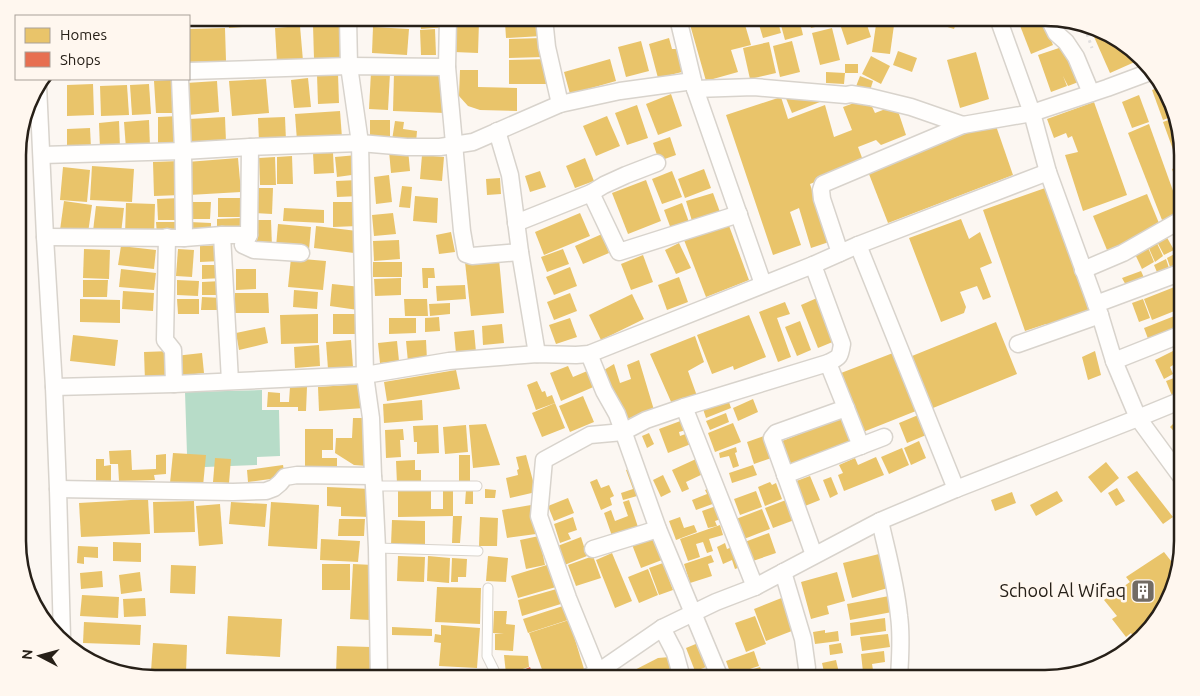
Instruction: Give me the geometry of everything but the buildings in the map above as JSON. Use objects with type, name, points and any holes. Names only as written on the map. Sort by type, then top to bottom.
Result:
[{"type":"street","points":[[680,26],[694,85],[763,284]]},
{"type":"street","points":[[1001,26],[1032,113],[1048,172],[1098,310],[1114,361],[1138,418],[1173,466]]},
{"type":"street","points":[[1053,26],[1076,56],[1091,93]]},
{"type":"street","points":[[348,27],[349,66],[360,143],[365,375],[371,418],[374,481],[379,670]]},
{"type":"street","points":[[448,27],[447,67],[464,251],[472,256],[520,252]]},
{"type":"street","points":[[545,27],[560,104]]},
{"type":"street","points":[[190,71],[349,66],[447,67]]},
{"type":"street","points":[[840,253],[822,198],[821,190],[823,184],[963,124],[1032,113],[1144,74]]},
{"type":"street","points":[[180,80],[184,151],[184,238]]},
{"type":"street","points":[[42,155],[360,143],[407,147],[454,145],[474,142],[560,104],[620,91],[694,85],[754,87],[860,96],[911,107],[963,124]]},
{"type":"street","points":[[39,100],[54,387],[62,630]]},
{"type":"street","points":[[497,131],[510,175],[520,252],[537,354]]},
{"type":"street","points":[[250,147],[249,235],[243,245],[254,250],[301,253]]},
{"type":"street","points":[[516,223],[658,163]]},
{"type":"street","points":[[54,387],[174,384],[365,375],[448,361],[537,354],[589,354],[858,245],[1048,172]]},
{"type":"street","points":[[590,193],[619,252],[739,214]]},
{"type":"street","points":[[1083,270],[1123,253],[1173,224]]},
{"type":"street","points":[[45,237],[184,238],[249,235]]},
{"type":"street","points":[[222,236],[230,381]]},
{"type":"street","points":[[167,237],[165,340],[173,350],[174,384]]},
{"type":"street","points":[[858,245],[956,489]]},
{"type":"street","points":[[599,670],[568,598],[539,516],[544,460],[590,435],[622,432],[646,420],[828,363],[838,358],[842,344],[813,264]]},
{"type":"street","points":[[1018,344],[1173,276]]},
{"type":"street","points":[[1114,361],[1173,338]]},
{"type":"street","points":[[589,354],[604,391],[616,414],[658,529],[716,669]]},
{"type":"street","points":[[828,363],[861,446]]},
{"type":"street","points":[[605,669],[662,628],[692,613],[755,587],[880,521],[1173,404]]},
{"type":"street","points":[[684,407],[755,587]]},
{"type":"street","points":[[814,556],[772,438],[776,433],[846,408]]},
{"type":"street","points":[[785,475],[884,436]]},
{"type":"street","points":[[58,489],[266,491],[280,484],[285,477],[297,475],[374,481]]},
{"type":"street","points":[[880,521],[900,618],[900,669]]},
{"type":"street","points":[[593,549],[658,529]]},
{"type":"street","points":[[783,572],[803,639],[807,668]]},
{"type":"street","points":[[662,628],[675,653],[680,669]]},
{"type":"lane","points":[[374,481],[477,486]]},
{"type":"lane","points":[[377,548],[478,551]]},
{"type":"lane","points":[[488,588],[487,656],[494,670]]},
{"type":"green space","points":[[262,390],[262,410],[279,410],[280,456],[257,457],[257,465],[205,467],[187,454],[185,392]]},
{"type":"place","name":"School Al Wifaq","points":[[1143,591]]}]
